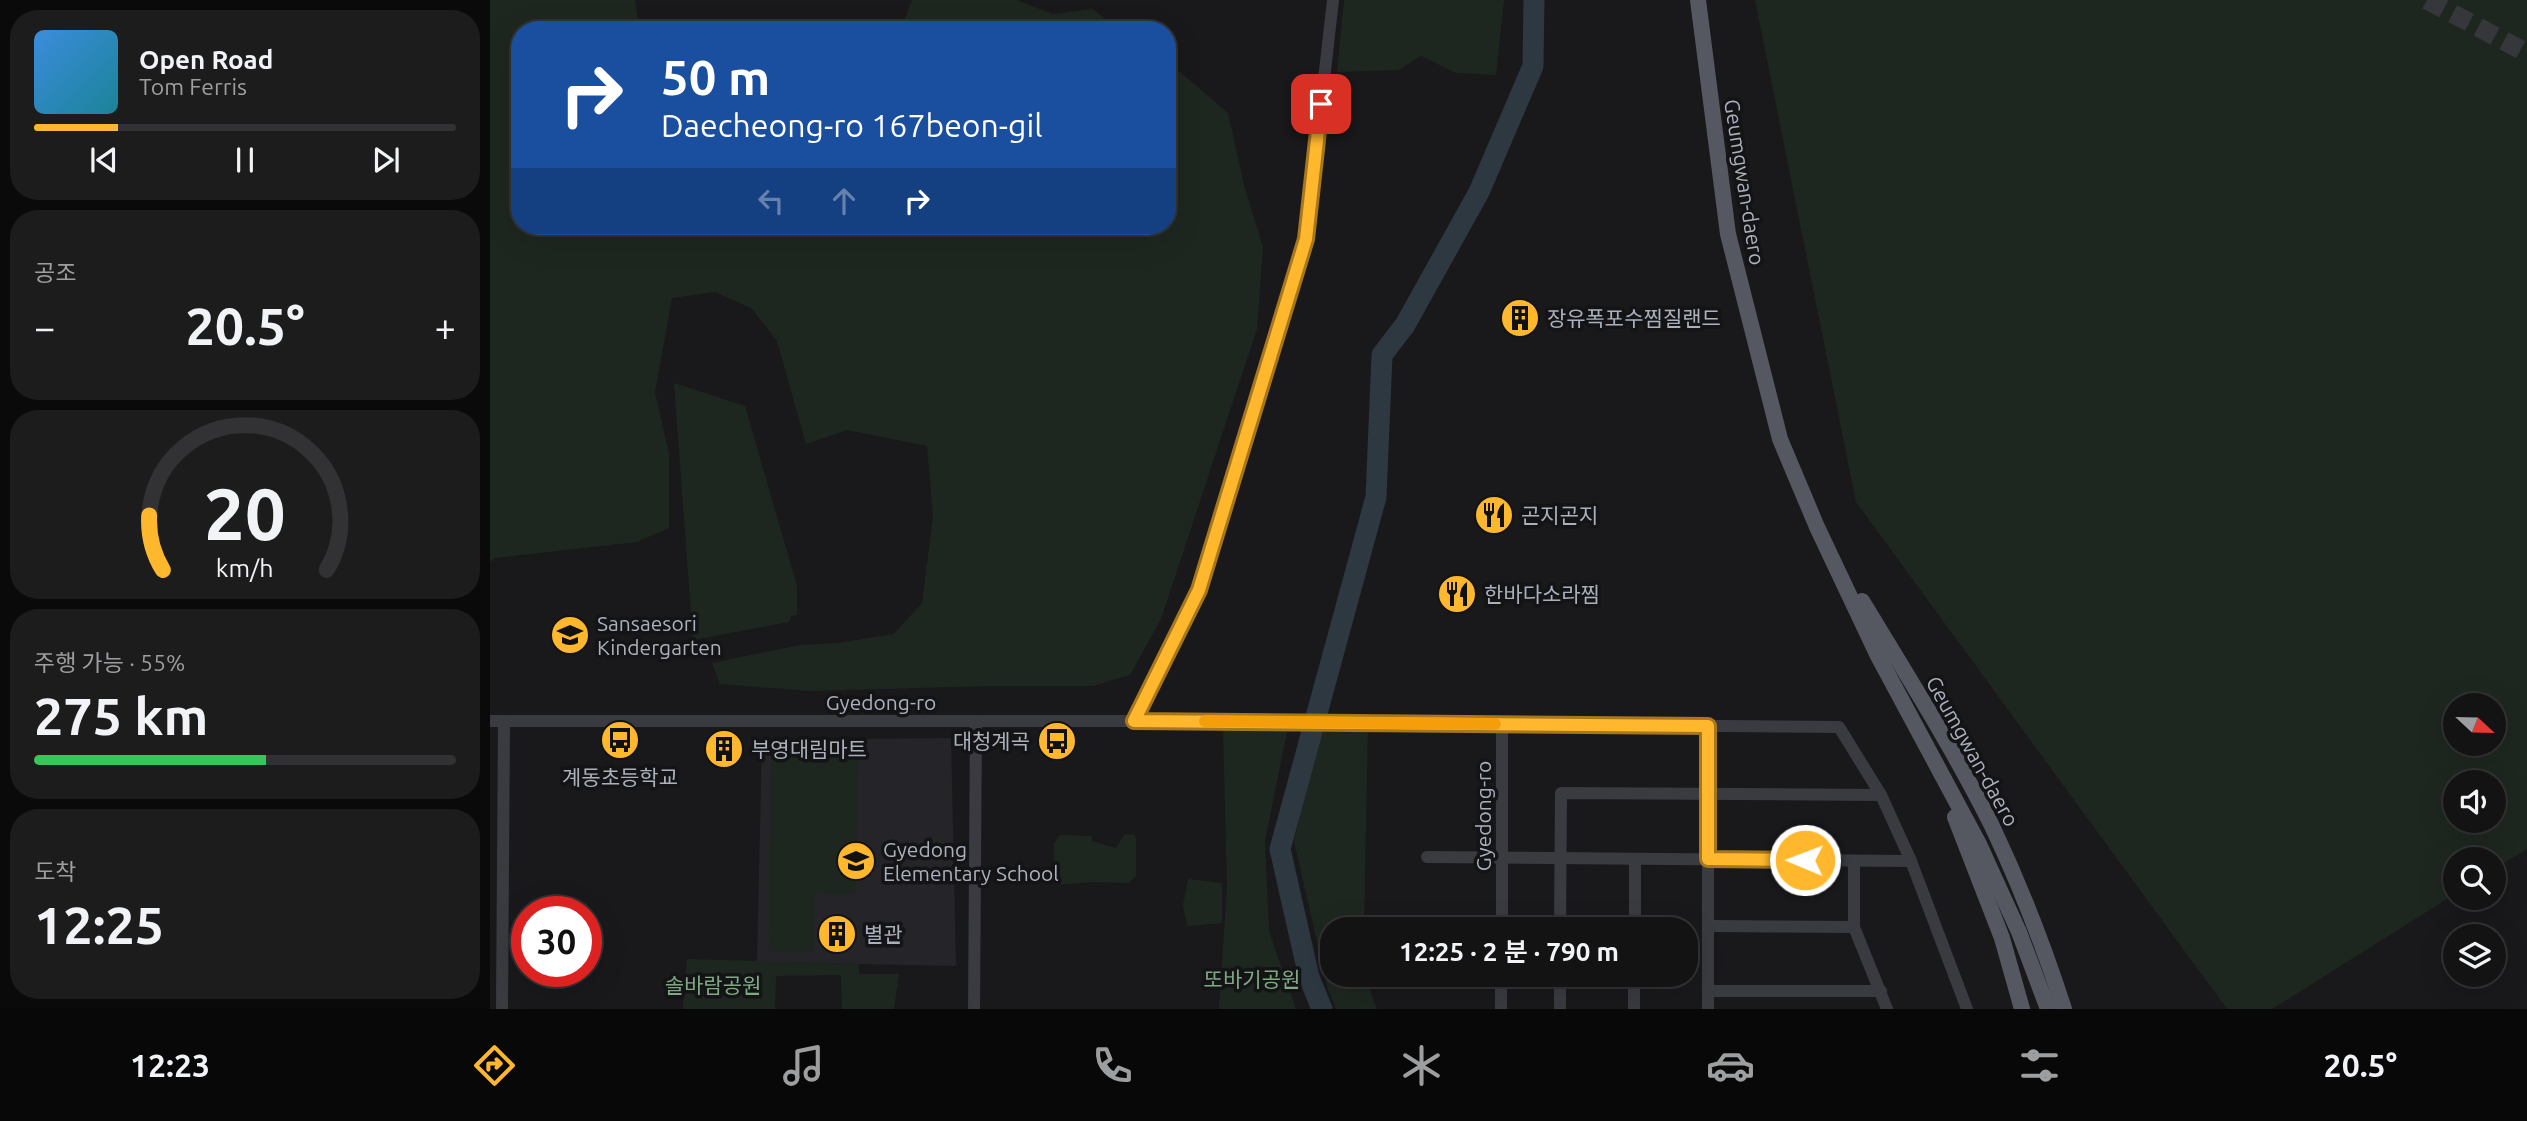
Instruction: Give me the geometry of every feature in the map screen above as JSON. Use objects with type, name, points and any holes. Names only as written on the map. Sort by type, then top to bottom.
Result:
[{"type":"main road","name":"Geumgwan-daero","points":[[1698,0],[1728,234],[1780,439],[1817,527],[1878,656],[1979,844],[2024,943],[2048,1009]]},
{"type":"main road","name":"Geumgwan-daero","points":[[1817,527],[1948,742],[1986,816],[2030,916],[2064,1009]]},
{"type":"main road","points":[[1928,746],[2002,938],[2022,1009]]},
{"type":"main road","points":[[2055,982],[2070,1009]]},
{"type":"street","points":[[1134,721],[1199,590],[1306,239],[1333,0]]},
{"type":"street","name":"Gyedong-ro","points":[[490,721],[1258,721],[1502,724],[1502,917]]},
{"type":"street","points":[[502,1009],[496,908],[504,721]]},
{"type":"street","points":[[974,1009],[976,721]]},
{"type":"street","points":[[1502,724],[1839,727],[1881,795],[1911,861],[1967,1009]]},
{"type":"street","points":[[1708,726],[1708,1009]]},
{"type":"street","points":[[1560,917],[1561,793],[1881,795]]},
{"type":"street","points":[[1427,857],[1911,861]]},
{"type":"street","points":[[1634,917],[1635,859]]},
{"type":"street","points":[[1854,861],[1854,927],[1887,1009]]},
{"type":"street","points":[[1708,926],[1854,927]]},
{"type":"street","points":[[1501,1009],[1502,987]]},
{"type":"street","points":[[1560,987],[1560,1009]]},
{"type":"street","points":[[1634,987],[1634,1009]]},
{"type":"street","points":[[1708,991],[1881,991]]},
{"type":"shaded area","name":"Gyedong Elementary School","points":[[951,738],[956,966],[757,962],[762,740]]},
{"type":"green space","points":[[490,0],[635,0],[638,21],[511,21],[511,235],[1176,235],[1176,69],[1228,113],[1245,189],[1263,247],[1257,329],[1161,619],[1130,675],[1093,686],[810,691],[720,684],[712,663],[800,645],[838,643],[894,634],[922,603],[933,517],[927,446],[847,430],[806,444],[777,341],[751,308],[715,292],[672,298],[655,392],[669,454],[669,528],[637,542],[495,558],[490,562]]},
{"type":"green space","points":[[912,0],[1016,0],[1053,14],[1093,9],[1107,21],[904,21]]},
{"type":"green space","points":[[1344,0],[1504,0],[1496,75],[1456,73],[1421,56],[1398,70],[1337,72]]},
{"type":"green space","points":[[1755,0],[2527,0],[2527,849],[2506,862],[2506,847],[2443,847],[2443,902],[2272,1009],[2227,1009],[1856,502]]},
{"type":"green space","points":[[674,383],[745,406],[797,586],[797,615],[791,616],[789,622],[693,640]]},
{"type":"green space","points":[[1368,724],[1364,917],[1320,917],[1320,955],[1294,841],[1320,729]]},
{"type":"green space","name":"또바기공원","points":[[1223,727],[1288,727],[1265,841],[1269,931],[1296,1009],[1219,1009],[1227,887]]},
{"type":"green space","points":[[771,752],[858,752],[856,894],[814,893],[813,952],[769,951]]},
{"type":"green space","points":[[1125,834],[1135,835],[1136,840],[1136,876],[1128,883],[1055,885],[1054,844],[1060,835],[1092,836],[1092,841],[1116,848]]},
{"type":"green space","points":[[1188,879],[1222,883],[1222,923],[1187,926],[1183,905]]},
{"type":"green space","name":"솔바람공원","points":[[687,959],[859,964],[859,974],[899,974],[894,1009],[842,1009],[841,975],[776,976],[775,1009],[683,1009]]},
{"type":"green space","points":[[1327,987],[1369,987],[1377,1009],[1336,1009]]},
{"type":"waterway","points":[[1322,1009],[1309,977],[1280,849],[1376,497],[1382,355],[1405,325],[1479,192],[1533,66],[1534,0]]},
{"type":"tunnel","points":[[2427,0],[2527,53]]},
{"type":"slow traffic","points":[[1205,721],[1495,724]]},
{"type":"place","name":"장유폭포수찜질랜드","points":[[1520,318]]},
{"type":"place","name":"곤지곤지","points":[[1494,515]]},
{"type":"place","name":"한바다소라찜","points":[[1457,594]]},
{"type":"place","name":"Sansaesori Kindergarten","points":[[570,635]]},
{"type":"place","name":"계동초등학교","points":[[620,740]]},
{"type":"place","name":"대청계곡","points":[[1057,741]]},
{"type":"place","name":"부영대림마트","points":[[724,749]]},
{"type":"place","name":"Gyedong Elementary School","points":[[856,861]]},
{"type":"place","name":"별관","points":[[837,934]]},
{"type":"route","points":[[1321,104],[1306,239],[1199,590],[1134,721],[1708,726],[1708,859],[1805,860]]}]
